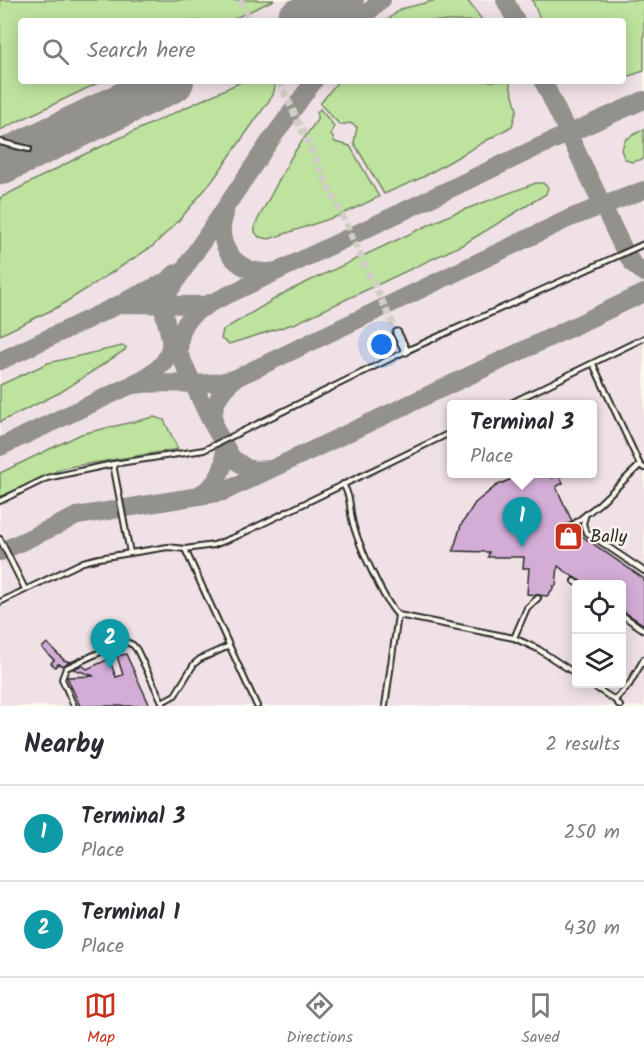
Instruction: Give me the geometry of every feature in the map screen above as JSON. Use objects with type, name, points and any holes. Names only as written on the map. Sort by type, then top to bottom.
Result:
[{"type":"street","points":[[397,333],[406,351]]},
{"type":"lane","points":[[0,142],[29,149]]},
{"type":"lane","points":[[0,501],[47,478],[113,464],[204,450],[406,351],[644,244]]},
{"type":"lane","points":[[519,400],[644,338]]},
{"type":"lane","points":[[569,528],[642,467],[593,364]]},
{"type":"lane","points":[[0,602],[82,562],[168,547],[185,549],[214,544],[237,536],[447,434]]},
{"type":"lane","points":[[113,464],[130,553]]},
{"type":"lane","points":[[343,484],[351,501],[352,522],[357,535],[386,600],[398,615],[514,638],[538,649],[572,671]]},
{"type":"lane","points":[[585,515],[583,524],[586,532],[644,571]]},
{"type":"lane","points":[[0,539],[25,590]]},
{"type":"lane","points":[[185,549],[257,706]]},
{"type":"lane","points":[[514,638],[528,608],[538,598]]},
{"type":"lane","points":[[385,706],[398,615]]},
{"type":"lane","points":[[626,618],[644,630]]},
{"type":"lane","points":[[74,706],[62,680],[66,668],[124,642],[133,645],[137,650],[163,704],[177,693],[194,664],[229,646]]},
{"type":"lane","points":[[615,700],[629,685],[644,659]]},
{"type":"lane","points":[[596,688],[620,706]]},
{"type":"shaded area","points":[[0,0],[644,0],[644,706],[0,706]]},
{"type":"green space","points":[[0,0],[274,0],[235,18],[18,18],[18,84],[96,84],[0,130]]},
{"type":"green space","points":[[437,0],[467,0],[481,18],[390,18],[401,9]]},
{"type":"green space","points":[[532,0],[644,0],[644,71],[626,77],[626,18],[540,18]]},
{"type":"green space","points":[[237,84],[274,84],[273,95],[213,180],[181,218],[153,246],[58,307],[0,335],[0,198],[83,155]]},
{"type":"green space","points":[[336,84],[510,84],[517,109],[512,126],[423,177],[384,194],[354,143],[357,127],[350,123],[340,125],[320,104]]},
{"type":"green space","points":[[320,109],[334,126],[331,134],[335,142],[350,146],[379,197],[338,216],[269,239],[259,237],[255,232],[255,225],[293,154],[317,120],[317,112]]},
{"type":"green space","points":[[644,129],[644,159],[631,162],[625,159],[621,150],[626,139]]},
{"type":"green space","points":[[536,183],[543,183],[548,188],[546,194],[464,244],[296,323],[229,344],[221,339],[223,330],[286,292],[450,215]]},
{"type":"green space","points":[[126,347],[125,350],[61,392],[0,422],[0,385],[48,363]]},
{"type":"green space","points":[[154,417],[164,420],[178,449],[63,468],[0,497],[0,473],[81,434]]},
{"type":"building","points":[[513,478],[561,478],[563,483],[556,487],[572,521],[565,526],[566,531],[573,530],[644,579],[644,625],[626,613],[626,580],[578,580],[558,566],[556,586],[553,586],[547,596],[527,594],[529,568],[523,568],[524,557],[488,557],[489,552],[453,551],[461,525],[475,503],[496,486]]},
{"type":"building","points":[[47,643],[64,660],[70,662],[63,666],[58,664],[55,667],[51,663],[54,660],[42,648]]},
{"type":"building","points":[[126,654],[150,706],[80,706],[67,677],[94,676],[73,669],[82,665],[87,669],[109,659],[116,677],[123,675],[117,656]]},
{"type":"taxiway","points":[[309,18],[350,0]]},
{"type":"taxiway","points":[[361,18],[382,0]]},
{"type":"taxiway","points":[[505,0],[514,18]]},
{"type":"taxiway","points":[[134,383],[160,367],[168,354],[170,339],[164,312],[168,293],[270,141],[312,84]]},
{"type":"taxiway","points":[[544,84],[625,252],[633,264],[644,273]]},
{"type":"taxiway","points":[[0,361],[120,304],[203,305],[213,302],[536,148],[644,100]]},
{"type":"taxiway","points":[[0,447],[129,386],[155,383],[196,384],[236,378],[570,218],[644,190]]},
{"type":"taxiway","points":[[225,214],[222,226],[223,238],[226,249],[233,258],[251,270],[275,271]]},
{"type":"taxiway","points":[[127,300],[165,282],[176,273]]},
{"type":"taxiway","points":[[0,552],[77,516],[223,492],[644,293]]},
{"type":"taxiway","points":[[179,353],[179,344],[186,323],[195,313],[208,305]]},
{"type":"taxiway","points":[[171,336],[209,418],[232,458],[254,470],[268,469]]},
{"type":"taxiway","points":[[215,426],[215,405],[225,388],[236,378]]},
{"type":"taxiway","points":[[198,495],[211,486],[220,474],[224,460],[223,444]]},
{"type":"runway","points":[[304,18],[342,0]]},
{"type":"runway","points":[[0,163],[166,84]]},
{"type":"tunnel","points":[[240,0],[249,18]]},
{"type":"tunnel","points":[[280,84],[397,333]]},
{"type":"place","name":"Bally","points":[[569,536]]},
{"type":"place","name":"Terminal 3","points":[[522,547]]},
{"type":"place","name":"Terminal 1","points":[[110,669]]}]
